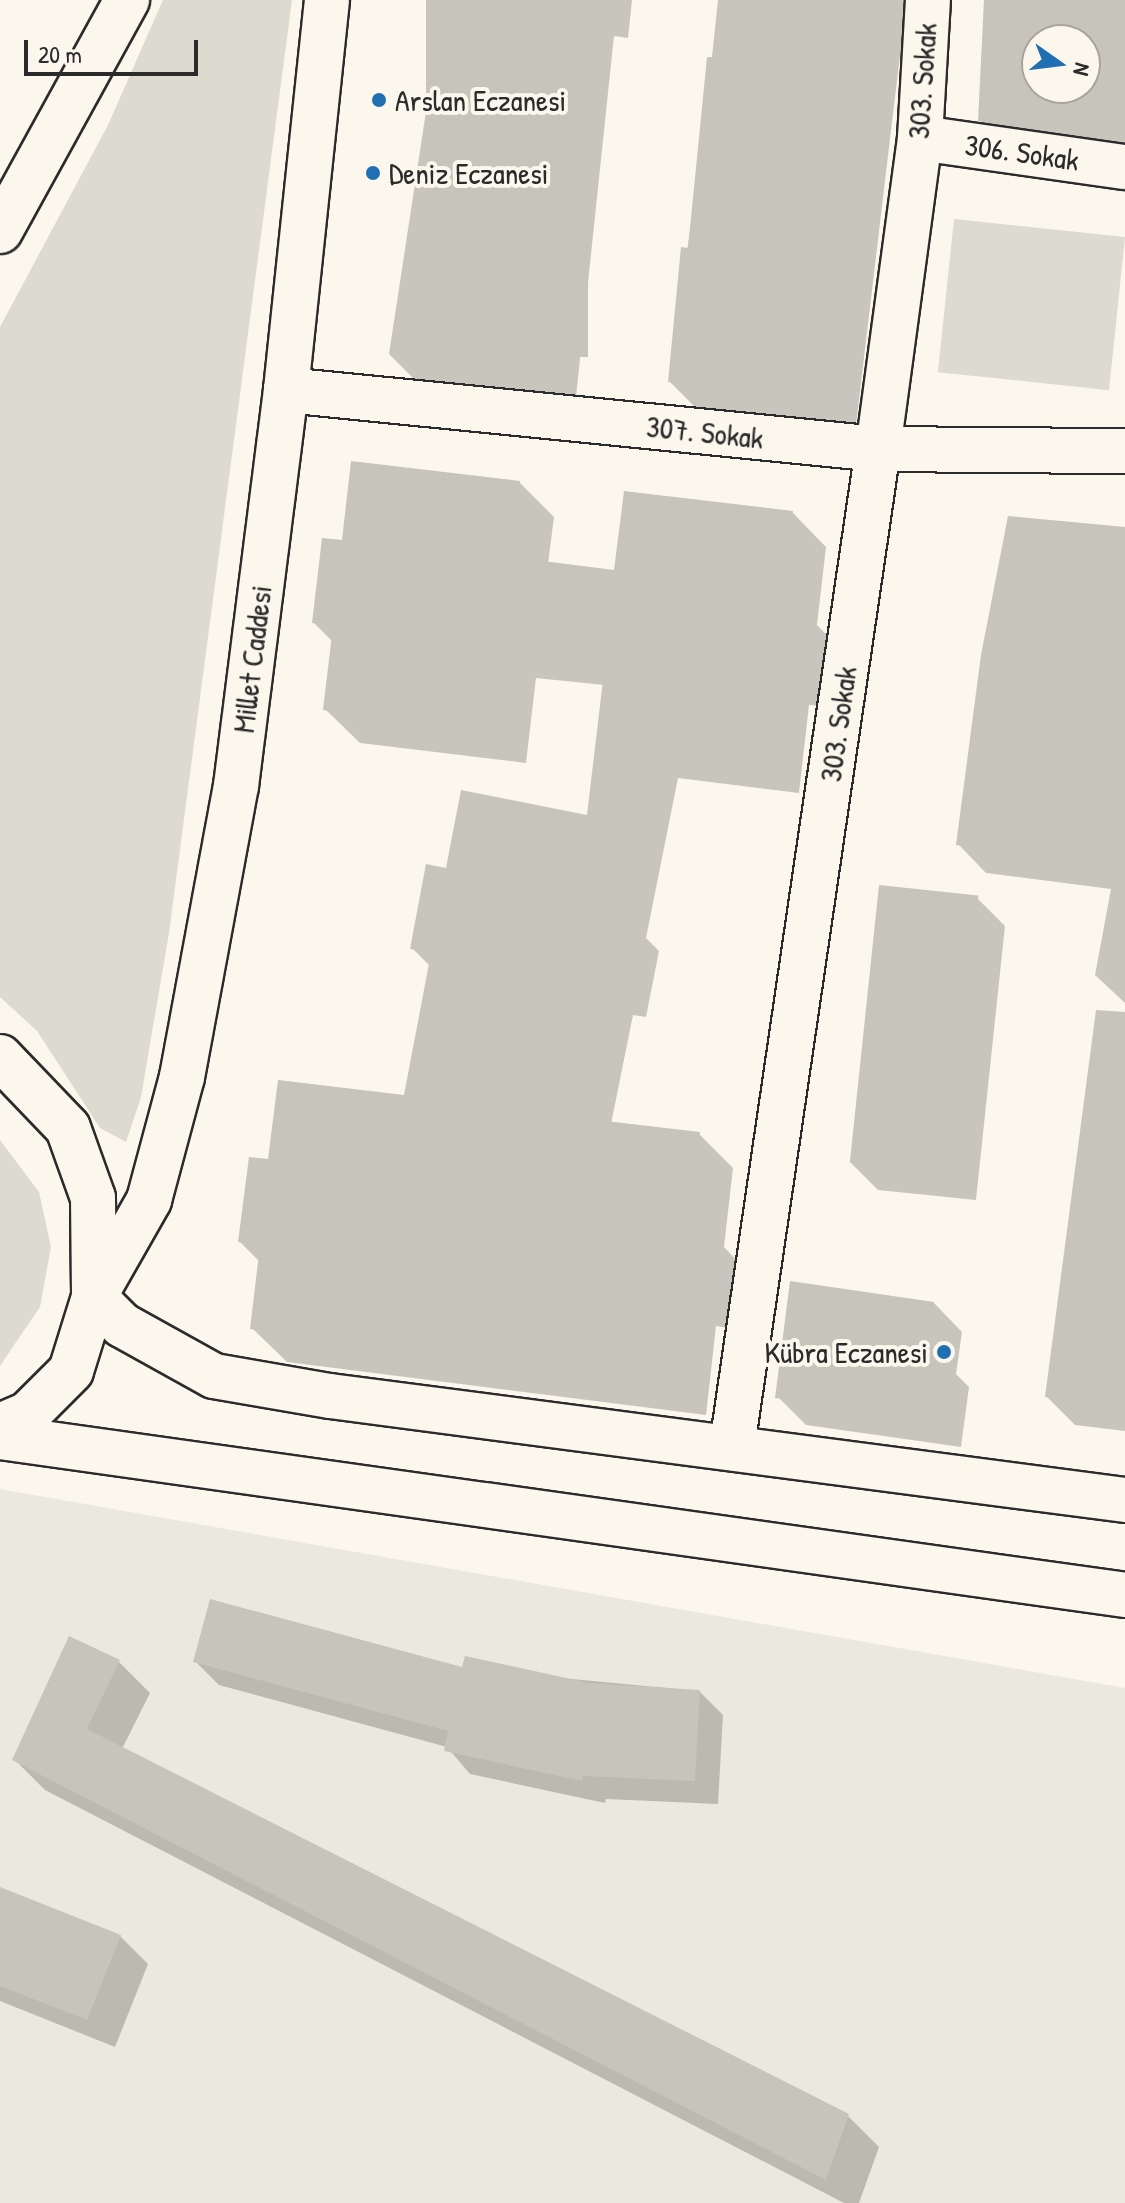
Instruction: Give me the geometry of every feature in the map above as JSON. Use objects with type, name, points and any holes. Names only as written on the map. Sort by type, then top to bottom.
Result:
[{"type":"street","points":[[0,231],[127,0]]},
{"type":"street","name":"Millet Caddesi","points":[[94,1297],[149,1200],[182,1077],[236,786],[286,390],[327,0]]},
{"type":"street","name":"303. Sokak","points":[[732,1446],[878,449],[920,138],[928,0]]},
{"type":"street","name":"306. Sokak","points":[[920,138],[1125,167]]},
{"type":"street","name":"307. Sokak","points":[[286,390],[878,449],[1125,451]]},
{"type":"street","points":[[0,1057],[68,1128],[93,1198],[94,1297],[71,1371],[28,1414],[0,1426]]},
{"type":"street","points":[[94,1297],[122,1325],[214,1376],[330,1396],[732,1446],[1125,1500]]},
{"type":"street","points":[[0,1437],[1125,1595]]},
{"type":"shaded area","points":[[163,0],[292,0],[169,933],[141,1097],[126,1142],[100,1128],[37,1031],[0,997],[0,327],[108,125]]},
{"type":"shaded area","points":[[954,219],[1125,237],[1109,390],[938,372]]},
{"type":"shaded area","points":[[0,1140],[39,1192],[51,1247],[40,1307],[0,1366]]},
{"type":"shaded area","points":[[0,1489],[1125,1688],[1125,2203],[0,2203]]},
{"type":"building","points":[[426,0],[588,0],[588,357],[426,357]]},
{"type":"building","points":[[718,0],[875,0],[828,398],[668,382],[681,247],[688,248],[707,57],[712,57]]},
{"type":"building","points":[[984,0],[1125,0],[1125,138],[978,121]]},
{"type":"building","points":[[351,461],[520,481],[511,557],[614,570],[624,491],[793,511],[782,602],[798,603],[789,673],[776,672],[766,760],[645,745],[610,912],[626,915],[612,984],[599,982],[571,1117],[700,1132],[689,1223],[704,1225],[696,1294],[682,1293],[672,1382],[250,1329],[260,1245],[238,1242],[249,1157],[268,1159],[278,1080],[404,1095],[431,953],[410,949],[426,864],[446,868],[461,790],[587,815],[606,655],[503,645],[492,730],[323,710],[333,626],[312,623],[322,538],[342,540]]},
{"type":"building","points":[[1008,516],[1125,527],[1125,867],[956,845],[981,655]]},
{"type":"building","points":[[879,885],[978,895],[949,1173],[850,1162]]},
{"type":"building","points":[[1096,1010],[1125,1012],[1125,1408],[1045,1397]]},
{"type":"building","points":[[790,1281],[934,1302],[927,1355],[941,1357],[933,1419],[775,1398]]},
{"type":"building","points":[[210,1599],[462,1667],[465,1656],[589,1683],[700,1690],[695,1781],[583,1776],[582,1781],[444,1751],[448,1731],[193,1662]]},
{"type":"building","points":[[69,1636],[120,1660],[87,1729],[849,2114],[826,2180],[12,1760]]},
{"type":"building","points":[[0,1887],[121,1935],[87,2020],[0,1986]]},
{"type":"place","name":"Arslan Eczanesi","points":[[379,100]]},
{"type":"place","name":"Deniz Eczanesi","points":[[373,173]]},
{"type":"place","name":"Kübra Eczanesi","points":[[944,1352]]}]
